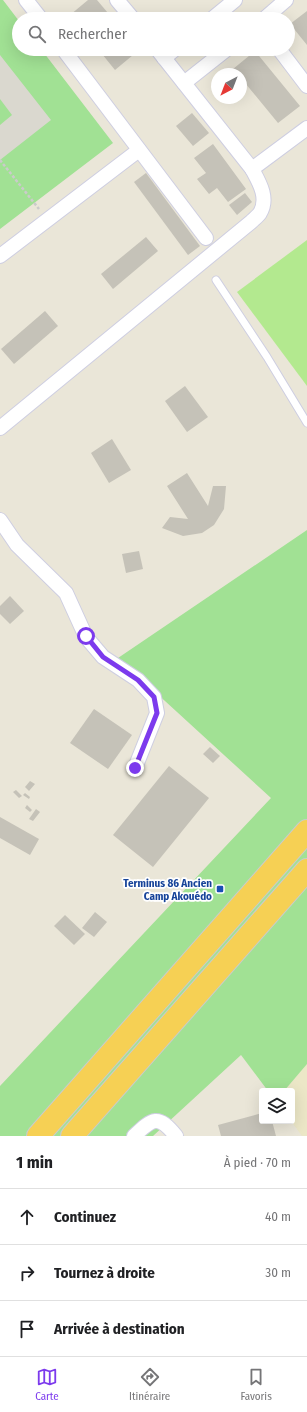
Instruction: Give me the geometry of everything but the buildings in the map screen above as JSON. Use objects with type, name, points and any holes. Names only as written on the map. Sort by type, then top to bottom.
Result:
[{"type":"highway","points":[[38,1136],[307,832]]},
{"type":"highway","points":[[72,1136],[307,870]]},
{"type":"street","points":[[26,0],[35,12]]},
{"type":"street","points":[[117,0],[127,12]]},
{"type":"street","points":[[220,12],[235,0]]},
{"type":"street","points":[[272,12],[286,0]]},
{"type":"street","points":[[68,56],[206,238]]},
{"type":"street","points":[[0,428],[245,227],[260,213],[264,201],[262,187],[252,169],[163,56]]},
{"type":"street","points":[[184,84],[218,56]]},
{"type":"street","points":[[284,56],[307,86]]},
{"type":"street","points":[[252,169],[307,128]]},
{"type":"street","points":[[0,256],[139,150]]},
{"type":"street","points":[[0,520],[17,545],[66,593],[86,636],[103,657],[138,680],[154,697],[157,713],[135,768]]},
{"type":"street","points":[[134,1136],[152,1121],[164,1123],[176,1136]]},
{"type":"lane","points":[[216,280],[267,357],[307,423]]},
{"type":"path","points":[[0,160],[47,219]]},
{"type":"shaded area","points":[[0,55],[51,120],[0,160],[0,125],[12,115],[0,99]]},
{"type":"shaded area","points":[[307,1064],[307,1136],[302,1136],[293,1124],[295,1124],[295,1088],[287,1088]]},
{"type":"green space","points":[[0,0],[3,0],[12,12],[12,56],[46,56],[113,143],[0,229]]},
{"type":"green space","points":[[307,240],[307,386],[237,292]]},
{"type":"green space","points":[[307,530],[307,1064],[287,1088],[266,1088],[241,1055],[153,1136],[0,1136],[0,1086],[271,798],[118,658]]},
{"type":"place","name":"Terminus 86 Ancien Camp Akouédo","points":[[220,889]]},
{"type":"route","points":[[86,636],[103,657],[138,680],[154,697],[157,713],[135,768]]}]
